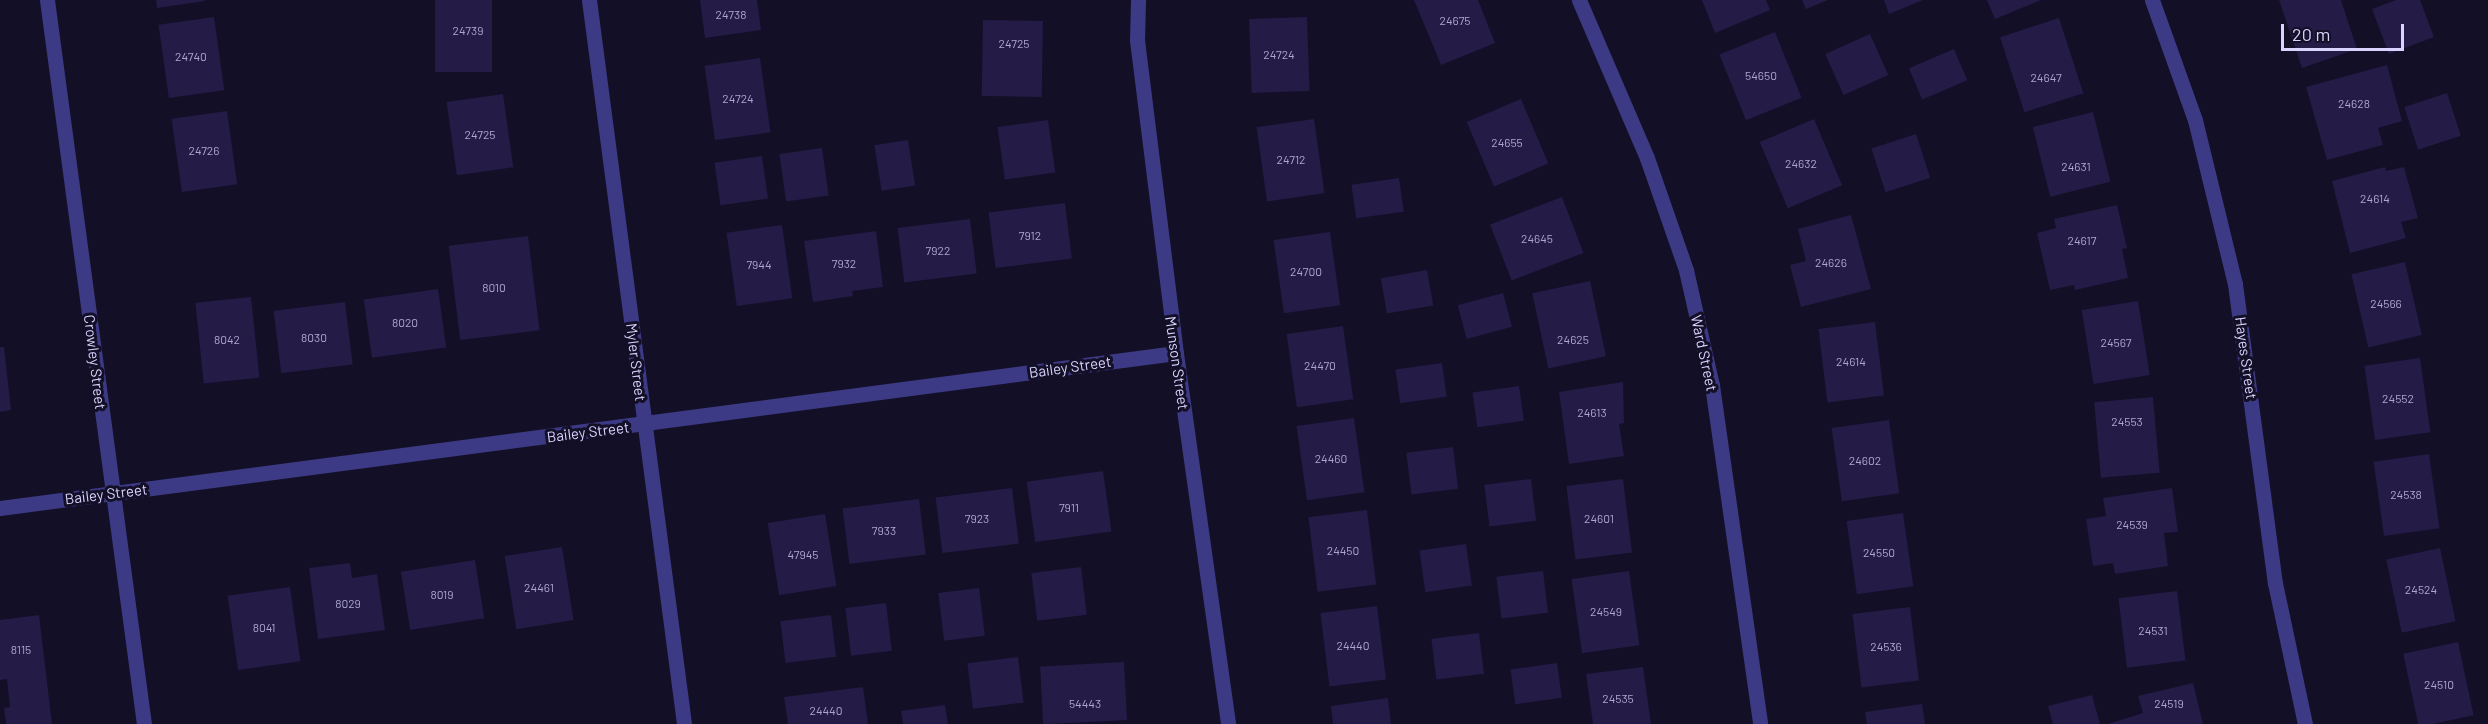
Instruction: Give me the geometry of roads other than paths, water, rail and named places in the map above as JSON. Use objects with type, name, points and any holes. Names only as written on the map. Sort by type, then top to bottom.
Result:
[{"type":"street","name":"Crowley Street","points":[[47,0],[144,724]]},
{"type":"street","name":"Myler Street","points":[[589,0],[684,724]]},
{"type":"street","name":"Munson Street","points":[[1138,0],[1137,40],[1176,353],[1228,724]]},
{"type":"street","name":"Ward Street","points":[[1579,0],[1647,158],[1686,270],[1712,386],[1760,724]]},
{"type":"street","name":"Hayes Street","points":[[2152,0],[2195,120],[2235,284],[2275,583],[2305,724]]},
{"type":"street","name":"Bailey Street","points":[[0,508],[645,425],[1176,353]]}]
